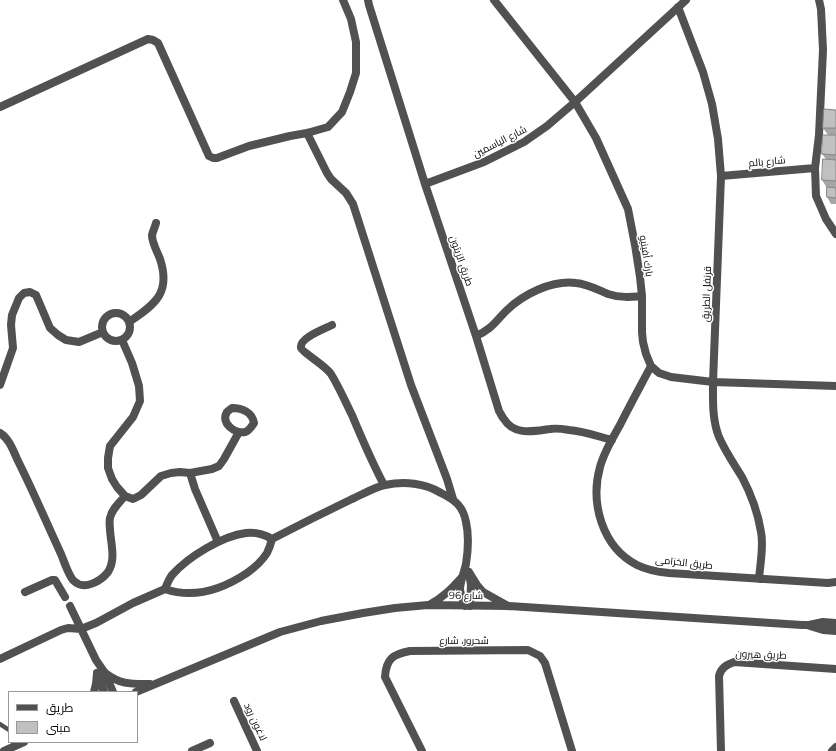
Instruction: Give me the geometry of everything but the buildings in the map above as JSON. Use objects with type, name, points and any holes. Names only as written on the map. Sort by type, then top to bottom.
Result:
[{"type":"street","points":[[0,108],[148,39],[154,40],[158,43],[209,156],[213,158],[218,158],[248,146],[328,127],[342,112],[356,73],[356,42],[351,19],[343,0]]},
{"type":"street","name":"طريق الزيتون","points":[[368,0],[424,184],[476,336],[499,411],[504,421],[520,431],[540,431],[551,429],[569,430],[612,440]]},
{"type":"street","name":"بارك أفينيو","points":[[494,0],[575,102],[596,138],[628,209],[642,296],[643,342],[651,366]]},
{"type":"street","name":"شارع الياسمين","points":[[424,184],[484,162],[524,142],[547,126],[686,0]]},
{"type":"street","points":[[819,0],[821,9],[823,50],[819,135],[815,168],[816,196],[826,219],[836,234]]},
{"type":"street","name":"قرنفل الطريق","points":[[678,7],[703,72],[712,104],[718,139],[721,176],[713,382],[715,425],[756,509],[762,534],[759,579]]},
{"type":"street","points":[[307,133],[327,174],[346,193],[353,204],[411,385],[453,499],[461,509],[465,520],[467,531],[466,574],[460,588],[462,597],[468,606]]},
{"type":"street","name":"شارع بالم","points":[[721,176],[815,168]]},
{"type":"street","points":[[130,322],[156,300],[162,290],[164,280],[163,271],[152,235],[156,223]]},
{"type":"street","points":[[476,336],[492,327],[507,310],[529,294],[561,283],[576,283],[627,298],[642,296]]},
{"type":"street","points":[[0,382],[13,348],[11,325],[12,315],[19,298],[24,293],[30,292],[36,295],[50,328],[66,340],[79,342],[103,332]]},
{"type":"street","points":[[120,313],[130,322],[130,332],[126,338],[122,340],[111,340],[105,336],[103,332],[103,324],[107,316],[111,314],[120,313]]},
{"type":"street","points":[[332,325],[307,337],[301,348],[303,352],[329,370],[384,485]]},
{"type":"street","points":[[122,340],[132,363],[139,386],[140,402],[133,416],[110,446],[108,458],[108,468],[112,479],[125,496],[133,499],[141,495],[161,476],[171,473],[190,473],[212,469],[219,466],[239,432]]},
{"type":"street","points":[[651,366],[659,374],[684,379],[713,382],[836,386]]},
{"type":"street","name":"طريق الخزامى","points":[[651,366],[603,459],[597,481],[598,508],[604,530],[611,543],[621,554],[637,565],[656,571],[759,579],[828,583],[836,582]]},
{"type":"street","points":[[0,433],[6,438],[10,446],[72,579],[80,585],[95,583],[109,571],[113,556],[109,520],[113,510],[125,496]]},
{"type":"street","points":[[190,473],[195,489],[218,542]]},
{"type":"street","points":[[0,659],[60,630],[68,628],[81,629],[96,623],[133,603],[165,589],[183,593],[201,592],[219,588],[235,581],[254,568],[266,554],[272,539],[384,485],[402,483],[417,484],[433,488],[453,499]]},
{"type":"street","points":[[165,589],[172,575],[199,552],[218,542],[245,533],[266,535],[272,539]]},
{"type":"street","points":[[428,606],[440,599],[466,574]]},
{"type":"street","points":[[466,574],[483,592],[509,606]]},
{"type":"street","points":[[25,592],[55,580],[65,598]]},
{"type":"street","points":[[70,606],[101,673],[112,691]]},
{"type":"street","name":"شارع 96","points":[[138,691],[280,632],[321,621],[395,608],[428,606],[509,606],[809,625],[823,622],[836,623]]},
{"type":"street","name":"شارع 96","points":[[809,625],[823,630],[836,631]]},
{"type":"street","name":"شحرور، شارع","points":[[422,751],[385,677],[386,668],[393,657],[401,652],[528,650],[540,656],[545,663],[572,751]]},
{"type":"street","name":"طريق هيرون","points":[[721,751],[719,676],[720,671],[727,664],[734,662],[836,669]]},
{"type":"street","points":[[101,673],[120,682],[130,684],[155,684]]},
{"type":"street","points":[[94,691],[101,673]]},
{"type":"street","points":[[101,673],[104,691]]},
{"type":"street","name":"لاغون رود","points":[[234,701],[257,751]]},
{"type":"street","points":[[4,751],[22,743]]},
{"type":"street","points":[[192,751],[210,743]]},
{"type":"street","points":[[832,751],[836,747]]}]
